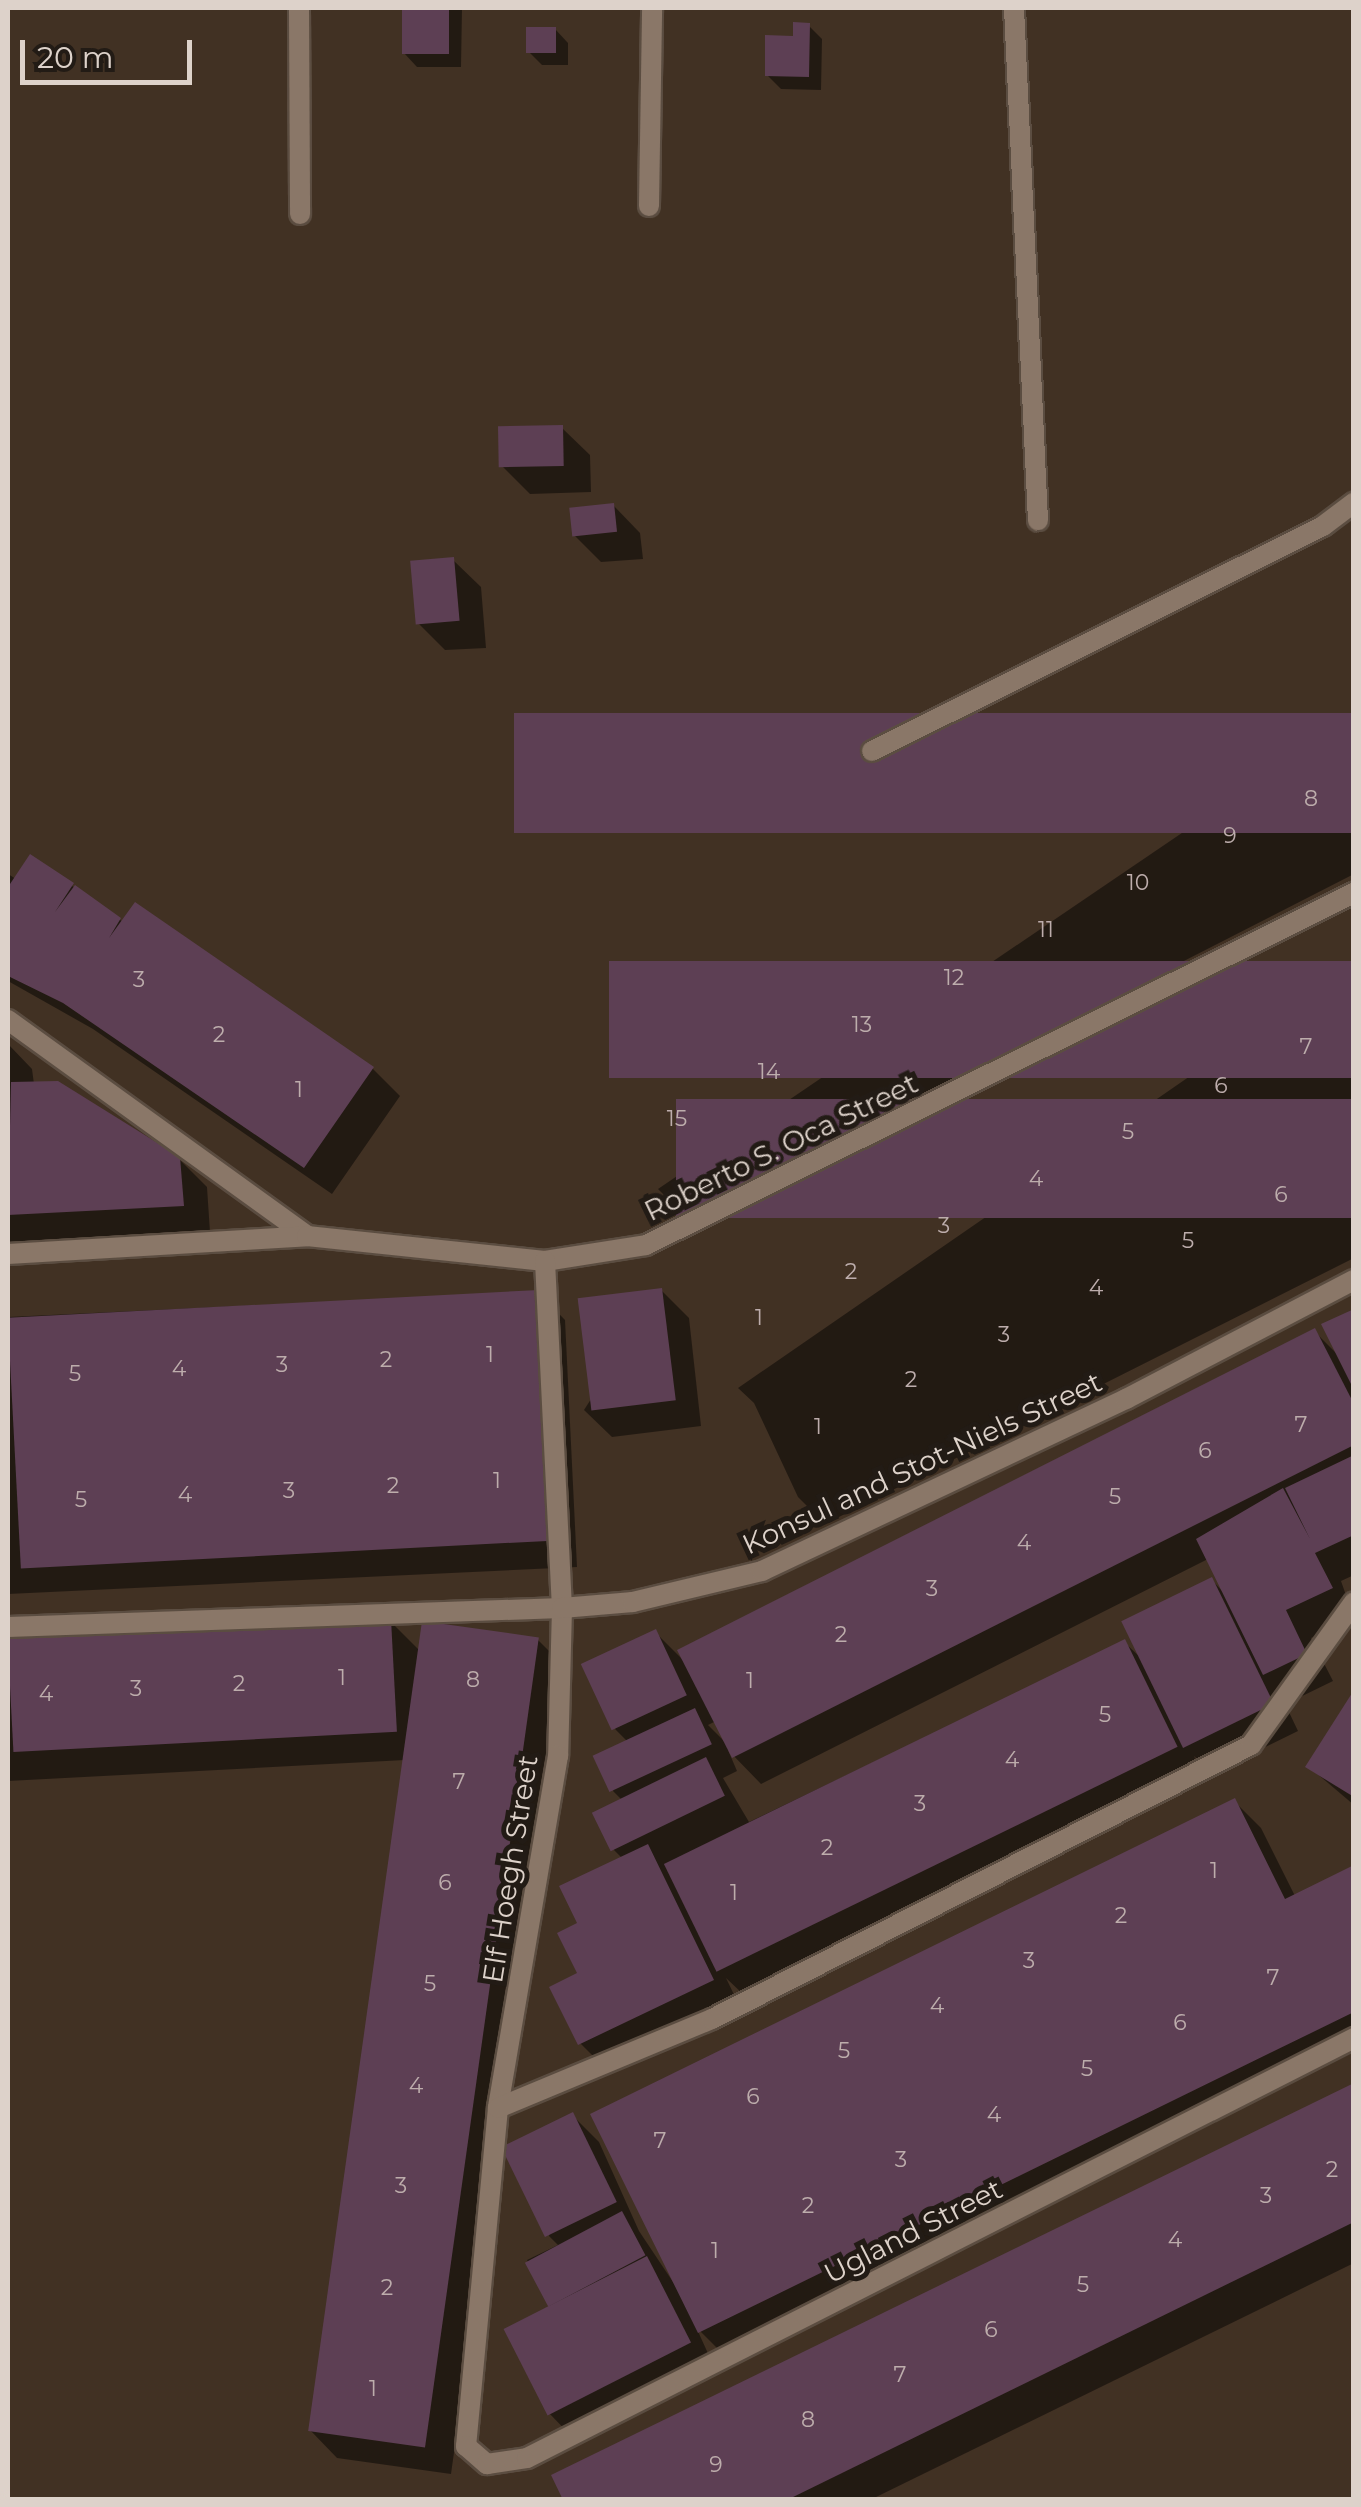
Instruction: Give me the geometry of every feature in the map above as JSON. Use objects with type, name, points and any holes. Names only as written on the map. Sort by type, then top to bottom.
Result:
[{"type":"street","points":[[299,8],[300,214]]},
{"type":"street","points":[[649,206],[652,8]]},
{"type":"street","points":[[1014,8],[1038,520]]},
{"type":"street","points":[[872,752],[1323,526],[1354,503]]},
{"type":"street","name":"Roberto S. Oca Street","points":[[8,1254],[307,1236],[545,1261],[646,1245],[1354,893]]},
{"type":"street","points":[[8,1020],[307,1236]]},
{"type":"street","name":"Elf Hoegh Street","points":[[495,2464],[466,2446],[463,2429],[498,2108],[558,1756],[562,1608],[545,1261]]},
{"type":"street","name":"Konsul and Stot-Niels Street","points":[[8,1627],[562,1608],[633,1602],[762,1571],[1126,1399],[1354,1280]]},
{"type":"street","points":[[498,2108],[712,2019],[1250,1745],[1354,1602]]},
{"type":"street","name":"Ugland Street","points":[[495,2464],[527,2458],[1354,2038]]},
{"type":"building","points":[[402,8],[449,8],[449,54],[402,54]]},
{"type":"building","points":[[793,22],[810,23],[809,77],[765,76],[765,35],[793,36]]},
{"type":"building","points":[[526,27],[556,27],[556,53],[526,53]]},
{"type":"building","points":[[563,425],[564,466],[499,467],[498,426]]},
{"type":"building","points":[[614,503],[617,532],[572,537],[569,508]]},
{"type":"building","points":[[454,557],[460,621],[416,625],[410,561]]},
{"type":"building","points":[[514,713],[1354,713],[1354,833],[514,833]]},
{"type":"building","points":[[30,854],[74,883],[55,912],[75,885],[121,918],[109,938],[135,902],[374,1067],[304,1168],[63,1003],[8,976],[8,887]]},
{"type":"building","points":[[609,961],[1354,961],[1354,1078],[609,1078]]},
{"type":"building","points":[[58,1081],[180,1157],[184,1206],[8,1215],[11,1082]]},
{"type":"building","points":[[676,1099],[1354,1099],[1354,1218],[676,1218]]},
{"type":"building","points":[[662,1288],[676,1400],[591,1411],[578,1298]]},
{"type":"building","points":[[539,1290],[552,1541],[21,1568],[8,1318]]},
{"type":"building","points":[[1354,1309],[1354,1390],[1321,1324]]},
{"type":"building","points":[[1315,1328],[1354,1404],[1354,1445],[732,1758],[677,1650]]},
{"type":"building","points":[[1354,1455],[1354,1535],[1315,1553],[1333,1588],[1286,1610],[1307,1654],[1263,1675],[1196,1539],[1283,1488],[1310,1539],[1285,1488]]},
{"type":"building","points":[[1212,1577],[1274,1704],[1183,1748],[1121,1621]]},
{"type":"building","points":[[391,1619],[397,1732],[13,1752],[8,1639]]},
{"type":"building","points":[[422,1621],[539,1637],[425,2447],[308,2431]]},
{"type":"building","points":[[656,1629],[687,1695],[612,1730],[581,1664]]},
{"type":"building","points":[[1125,1639],[1178,1747],[717,1972],[664,1864]]},
{"type":"building","points":[[1354,1690],[1354,1797],[1305,1767]]},
{"type":"building","points":[[695,1708],[712,1744],[609,1792],[593,1756]]},
{"type":"building","points":[[706,1757],[725,1796],[611,1851],[592,1813]]},
{"type":"building","points":[[1235,1798],[1285,1899],[1354,1865],[1354,2012],[698,2333],[590,2114]]},
{"type":"building","points":[[648,1844],[714,1980],[578,2045],[549,1987],[577,1973],[557,1933],[577,1923],[559,1886]]},
{"type":"building","points":[[1354,2083],[1354,2222],[787,2500],[563,2500],[551,2475]]},
{"type":"building","points":[[573,2112],[617,2202],[545,2237],[501,2147]]},
{"type":"building","points":[[622,2211],[645,2255],[548,2307],[525,2263]]},
{"type":"building","points":[[647,2256],[691,2342],[548,2416],[504,2329]]}]
